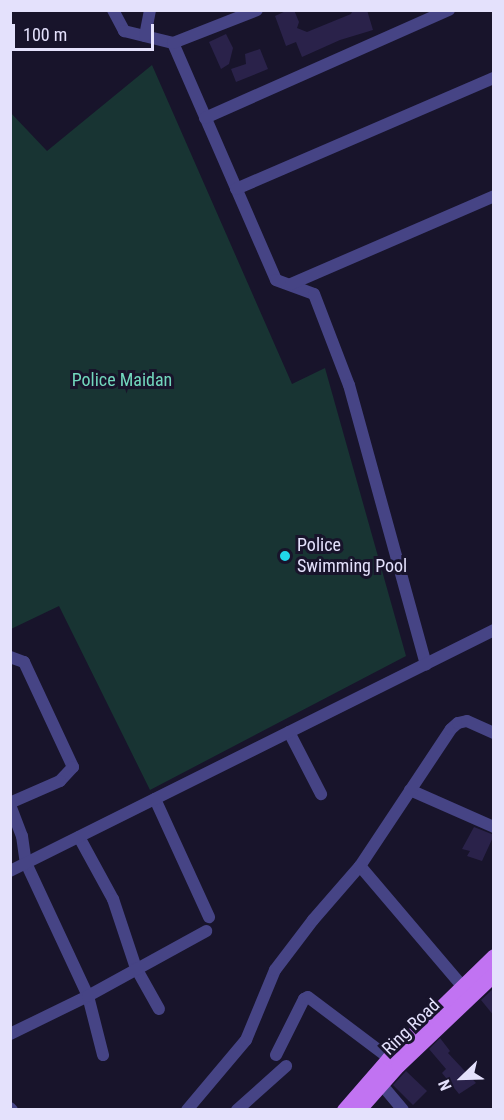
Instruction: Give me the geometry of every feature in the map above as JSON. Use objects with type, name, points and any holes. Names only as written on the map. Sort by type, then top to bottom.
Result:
[{"type":"main road","points":[[344,1110],[378,1080],[389,1058],[463,987],[493,963]]},
{"type":"main road","name":"Ring Road","points":[[358,1110],[378,1080],[493,963]]},
{"type":"street","points":[[113,10],[124,31],[173,44],[257,10]]},
{"type":"street","points":[[145,36],[150,10]]},
{"type":"street","points":[[205,118],[449,10]]},
{"type":"street","points":[[173,44],[276,280],[314,294],[349,385],[426,665]]},
{"type":"street","points":[[236,189],[494,78]]},
{"type":"street","points":[[291,284],[494,196]]},
{"type":"street","points":[[10,871],[494,630]]},
{"type":"street","points":[[10,657],[24,662],[73,767],[60,781],[10,804],[22,836],[26,863],[88,996],[103,1055]]},
{"type":"street","points":[[187,1110],[246,1040],[275,970],[313,920],[360,866],[448,733],[458,723],[467,721],[494,733]]},
{"type":"street","points":[[290,732],[321,794]]},
{"type":"street","points":[[410,790],[494,826]]},
{"type":"street","points":[[155,799],[209,917]]},
{"type":"street","points":[[79,837],[112,899],[136,968],[159,1009]]},
{"type":"street","points":[[360,866],[463,987]]},
{"type":"street","points":[[10,1034],[88,996],[206,931]]},
{"type":"street","points":[[276,1055],[304,999],[308,997],[389,1058]]},
{"type":"street","points":[[237,1110],[286,1066]]},
{"type":"street","points":[[378,1080],[403,1110]]},
{"type":"green space","name":"Police Maidan","points":[[152,65],[292,384],[325,368],[406,656],[150,790],[59,606],[11,629],[10,112],[47,151]]},
{"type":"building","points":[[288,10],[294,10],[299,22],[297,28],[307,32],[351,14],[353,10],[367,10],[373,30],[340,40],[302,57],[296,42],[286,46],[275,16]]},
{"type":"building","points":[[226,34],[233,48],[229,64],[221,69],[209,42]]},
{"type":"building","points":[[260,49],[268,69],[236,82],[231,69],[246,64],[245,54]]},
{"type":"building","points":[[474,827],[494,835],[482,861],[467,856],[470,851],[462,849]]},
{"type":"building","points":[[494,988],[494,1016],[481,1000]]},
{"type":"building","points":[[440,1038],[450,1051],[448,1053],[476,1083],[459,1094],[442,1073],[446,1069],[429,1049]]},
{"type":"building","points":[[406,1071],[427,1091],[413,1105],[393,1085]]},
{"type":"place","name":"Police Swimming Pool","points":[[285,556]]}]
